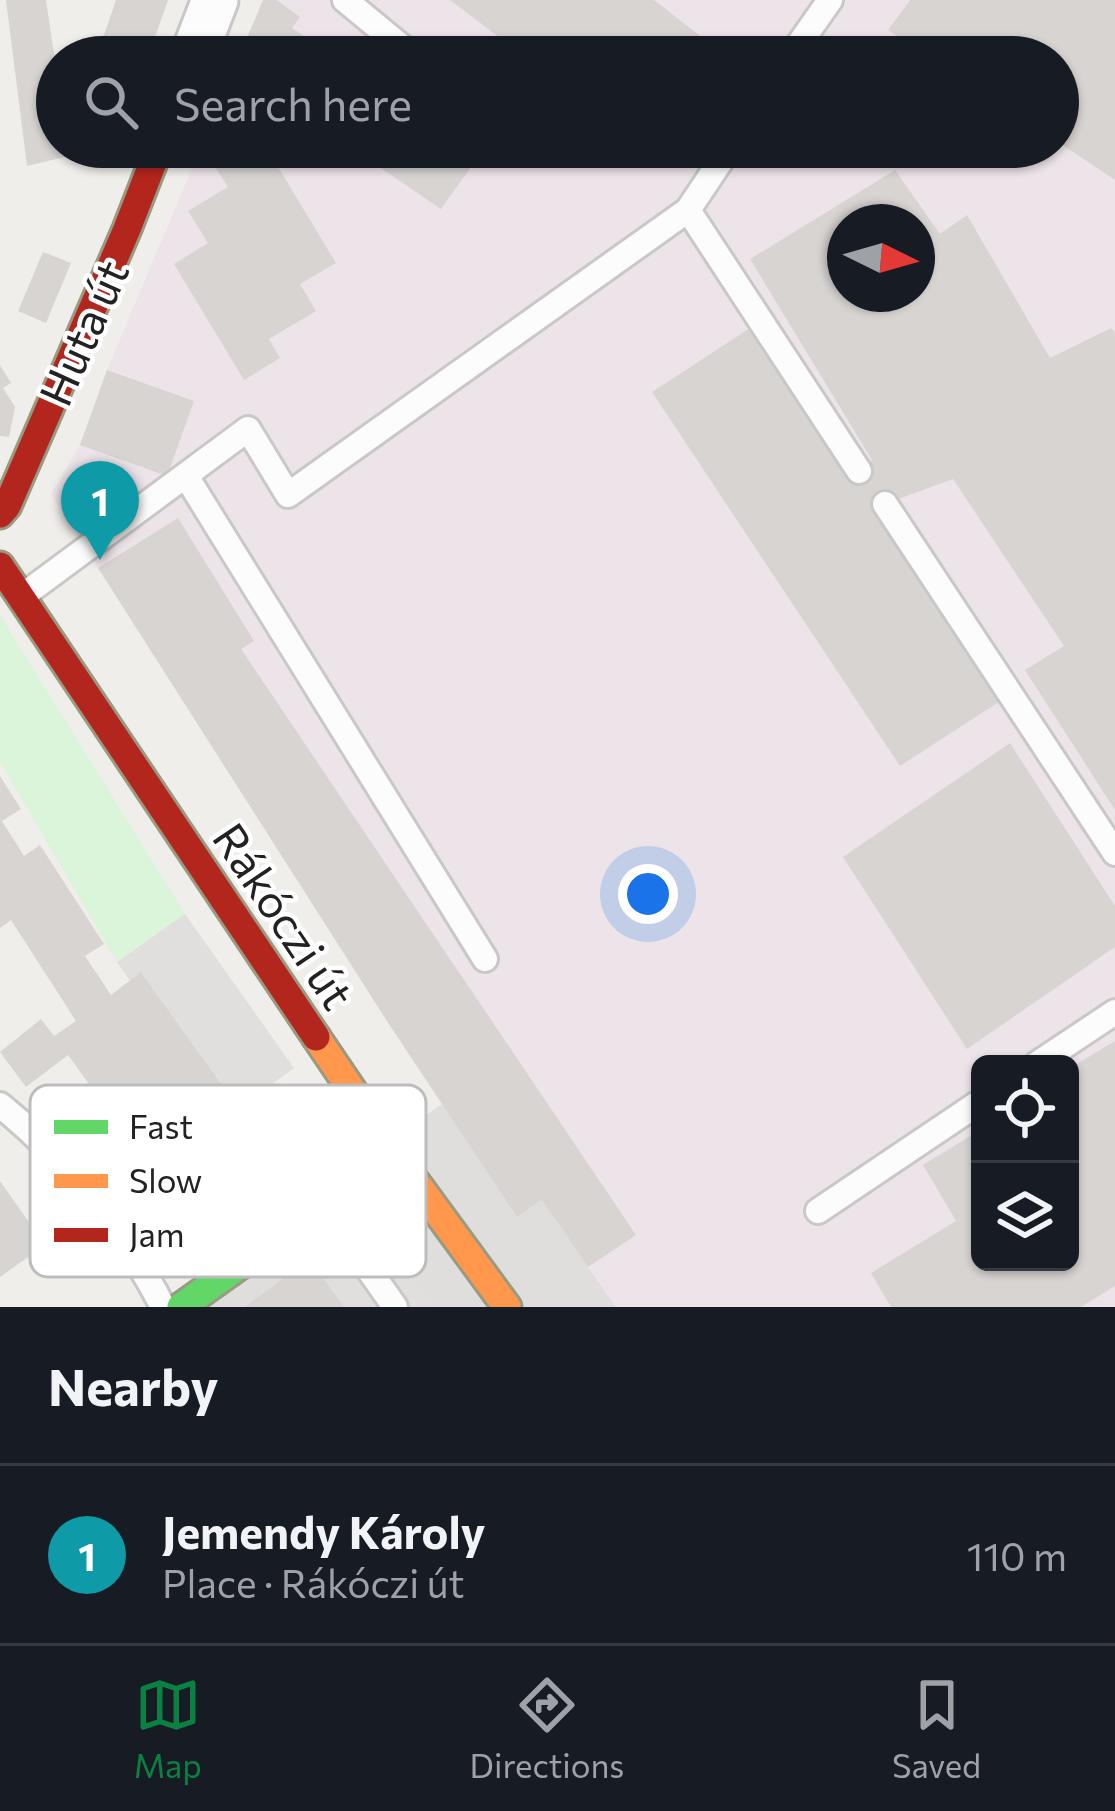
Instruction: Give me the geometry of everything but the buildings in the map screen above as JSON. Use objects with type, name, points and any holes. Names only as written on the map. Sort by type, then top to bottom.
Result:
[{"type":"main road","name":"Huta út","points":[[0,514],[151,168]]},
{"type":"main road","name":"Rákóczi út","points":[[0,566],[349,1085]]},
{"type":"main road","name":"Rákóczi út","points":[[426,1196],[507,1307]]},
{"type":"main road","points":[[181,1307],[223,1277]]},
{"type":"street","points":[[201,36],[214,0]]},
{"type":"lane","points":[[344,0],[388,36]]},
{"type":"lane","points":[[803,36],[825,2]]},
{"type":"lane","points":[[21,598],[248,429],[288,496],[688,210],[716,168]]},
{"type":"lane","points":[[688,210],[859,471]]},
{"type":"lane","points":[[186,476],[485,959]]},
{"type":"lane","points":[[885,504],[1115,854]]},
{"type":"lane","points":[[1050,1055],[1115,1012]]},
{"type":"lane","points":[[0,1105],[30,1131]]},
{"type":"lane","points":[[818,1211],[971,1108]]},
{"type":"lane","points":[[146,1277],[163,1307]]},
{"type":"lane","points":[[374,1277],[395,1307]]},
{"type":"shaded area","points":[[263,0],[1115,0],[1115,1307],[616,1307],[542,1200],[517,1217],[51,494],[80,445],[192,168],[1079,168],[1079,36],[248,36]]},
{"type":"shaded area","points":[[185,914],[294,1068],[271,1085],[222,1085],[142,973],[130,981],[117,962]]},
{"type":"shaded area","points":[[442,1104],[542,1200],[616,1307],[153,1307],[196,1277],[426,1277],[426,1115]]},
{"type":"shaded area","points":[[322,1277],[413,1277],[436,1307],[344,1307]]},
{"type":"green space","points":[[0,615],[185,914],[117,962],[0,762]]},
{"type":"traffic: fast","points":[[181,1307],[223,1277]]},
{"type":"traffic: slow","points":[[316,1037],[348,1085]]},
{"type":"traffic: slow","points":[[426,1196],[507,1307]]},
{"type":"traffic: jam","points":[[0,514],[151,168]]},
{"type":"traffic: jam","points":[[0,566],[316,1037]]},
{"type":"place","name":"Jemendy Károly","points":[[100,560]]}]
